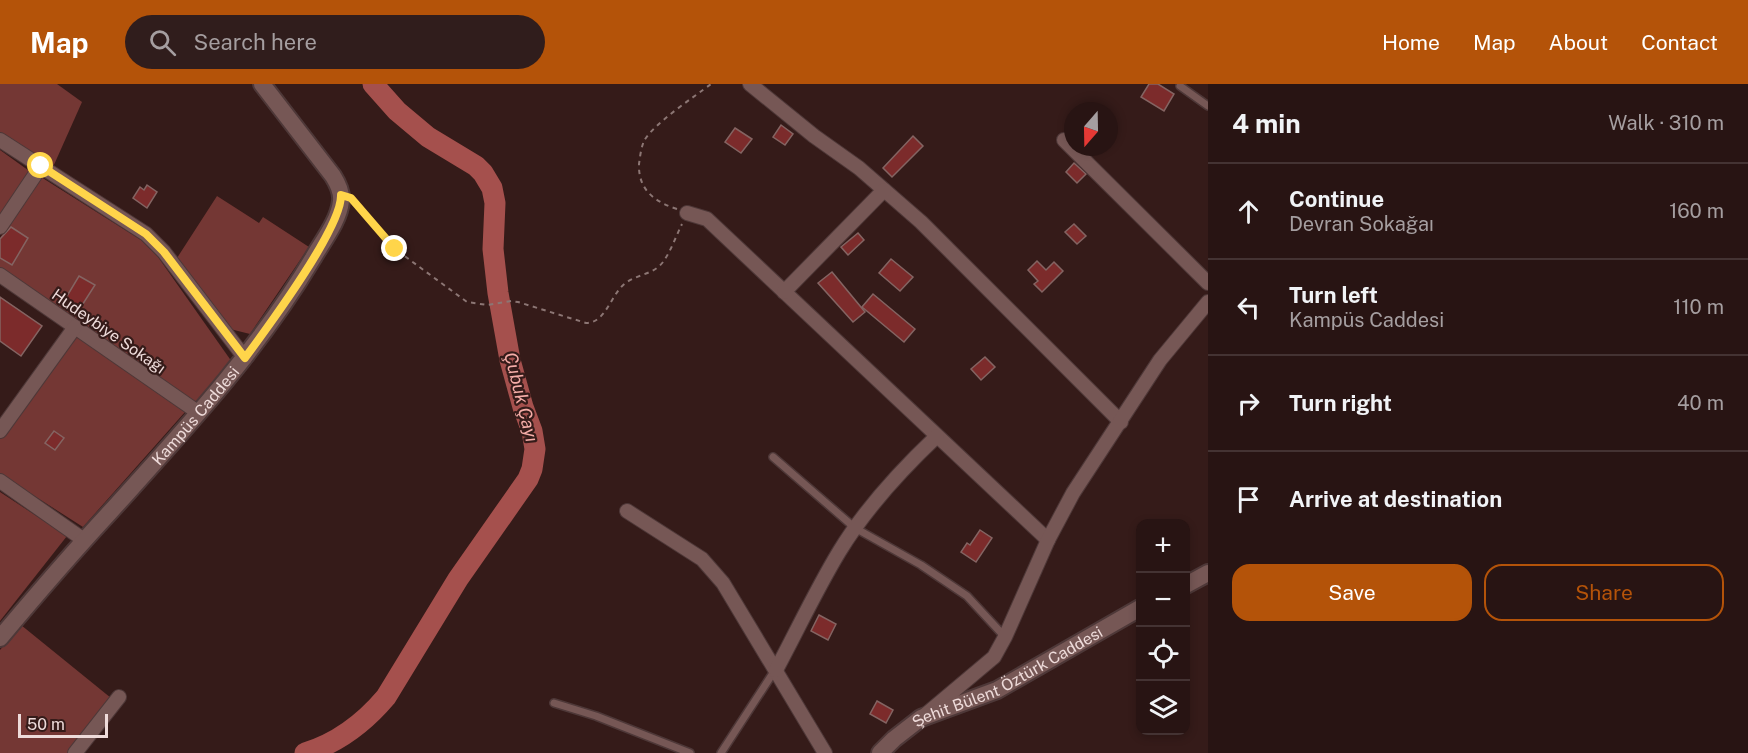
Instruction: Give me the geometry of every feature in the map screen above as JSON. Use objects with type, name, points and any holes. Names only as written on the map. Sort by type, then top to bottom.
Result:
[{"type":"street","points":[[262,84],[333,176],[341,195]]},
{"type":"street","points":[[750,84],[814,136],[859,168],[921,222],[1121,422]]},
{"type":"street","points":[[0,140],[146,234],[164,252],[245,358]]},
{"type":"street","points":[[1080,156],[1208,283]]},
{"type":"street","points":[[0,227],[41,166]]},
{"type":"street","points":[[784,292],[884,190]]},
{"type":"street","name":"Kampüs Caddesi","points":[[0,638],[245,358],[297,285],[326,237],[339,209],[341,195]]},
{"type":"street","points":[[687,213],[707,219],[1048,540]]},
{"type":"street","name":"Hudeybiye Sokağı","points":[[0,275],[199,413]]},
{"type":"street","points":[[921,718],[994,657],[1005,638],[1048,540],[1073,493],[1161,360],[1208,302]]},
{"type":"street","points":[[0,431],[75,327]]},
{"type":"street","points":[[776,670],[839,551],[911,460],[937,436]]},
{"type":"street","points":[[0,482],[84,540]]},
{"type":"street","points":[[627,511],[702,559],[723,583],[825,753]]},
{"type":"street","points":[[1190,582],[1208,573]]},
{"type":"street","name":"Şehit Bülent Öztürk Caddesi","points":[[880,753],[921,718],[997,690],[1136,610]]},
{"type":"street","points":[[75,753],[118,697]]},
{"type":"lane","points":[[1180,86],[1208,106]]},
{"type":"lane","points":[[773,457],[855,528],[921,565],[967,596],[1005,638]]},
{"type":"lane","points":[[721,753],[776,670]]},
{"type":"lane","points":[[554,703],[596,716],[690,753]]},
{"type":"path","points":[[341,195],[351,198],[395,249],[467,302],[493,305],[511,301],[586,323],[597,321],[623,285],[652,271],[663,262],[687,213],[661,204],[645,188],[639,171],[641,151],[645,140],[669,116],[711,84]]},
{"type":"shaded area","points":[[0,84],[57,84],[82,102],[53,167],[0,132]]},
{"type":"shaded area","points":[[0,150],[32,173],[0,216]]},
{"type":"shaded area","points":[[41,177],[141,240],[158,257],[232,362],[196,404],[0,268],[0,238]]},
{"type":"shaded area","points":[[217,196],[259,223],[263,217],[309,247],[250,334],[230,329],[177,258]]},
{"type":"shaded area","points":[[76,336],[185,412],[83,527],[0,474],[0,439]]},
{"type":"shaded area","points":[[0,492],[67,536],[0,621]]},
{"type":"shaded area","points":[[21,625],[111,698],[68,753],[0,753],[0,650]]},
{"type":"building","points":[[1149,84],[1158,84],[1174,94],[1164,111],[1141,97]]},
{"type":"building","points":[[781,125],[793,134],[785,145],[773,137]]},
{"type":"building","points":[[735,128],[752,139],[741,153],[725,142]]},
{"type":"building","points":[[913,136],[923,146],[892,177],[883,168]]},
{"type":"building","points":[[1074,163],[1086,174],[1077,183],[1066,172]]},
{"type":"building","points":[[147,185],[157,192],[147,208],[133,198],[140,187],[144,190]]},
{"type":"building","points":[[1074,224],[1086,236],[1077,244],[1065,232]]},
{"type":"building","points":[[11,227],[28,238],[12,265],[0,258],[0,239]]},
{"type":"building","points":[[858,233],[864,240],[848,255],[841,247]]},
{"type":"building","points":[[891,259],[913,277],[900,291],[879,273]]},
{"type":"building","points":[[1037,261],[1046,270],[1054,262],[1063,271],[1042,292],[1034,284],[1038,281],[1028,270]]},
{"type":"building","points":[[832,272],[865,312],[853,322],[818,283]]},
{"type":"building","points":[[79,276],[95,285],[79,310],[64,301]]},
{"type":"building","points":[[873,294],[915,329],[904,342],[862,307]]},
{"type":"building","points":[[0,297],[42,326],[21,356],[0,341]]},
{"type":"building","points":[[985,357],[995,367],[981,380],[971,369]]},
{"type":"building","points":[[54,431],[64,438],[55,450],[45,443]]},
{"type":"building","points":[[980,530],[992,538],[976,562],[961,552],[967,543],[970,545]]},
{"type":"building","points":[[819,615],[836,624],[828,640],[811,631]]},
{"type":"building","points":[[877,701],[893,710],[886,723],[870,714]]},
{"type":"waterway","name":"Çubuk Çayı","points":[[305,753],[328,744],[350,731],[386,697],[458,579],[528,479],[535,449],[532,431],[510,360],[498,293],[493,249],[495,203],[492,188],[476,166],[428,137],[397,111],[373,84]]},
{"type":"route","points":[[41,166],[146,234],[164,252],[245,358],[297,285],[326,237],[337,216],[341,195],[351,198],[395,249]]}]
